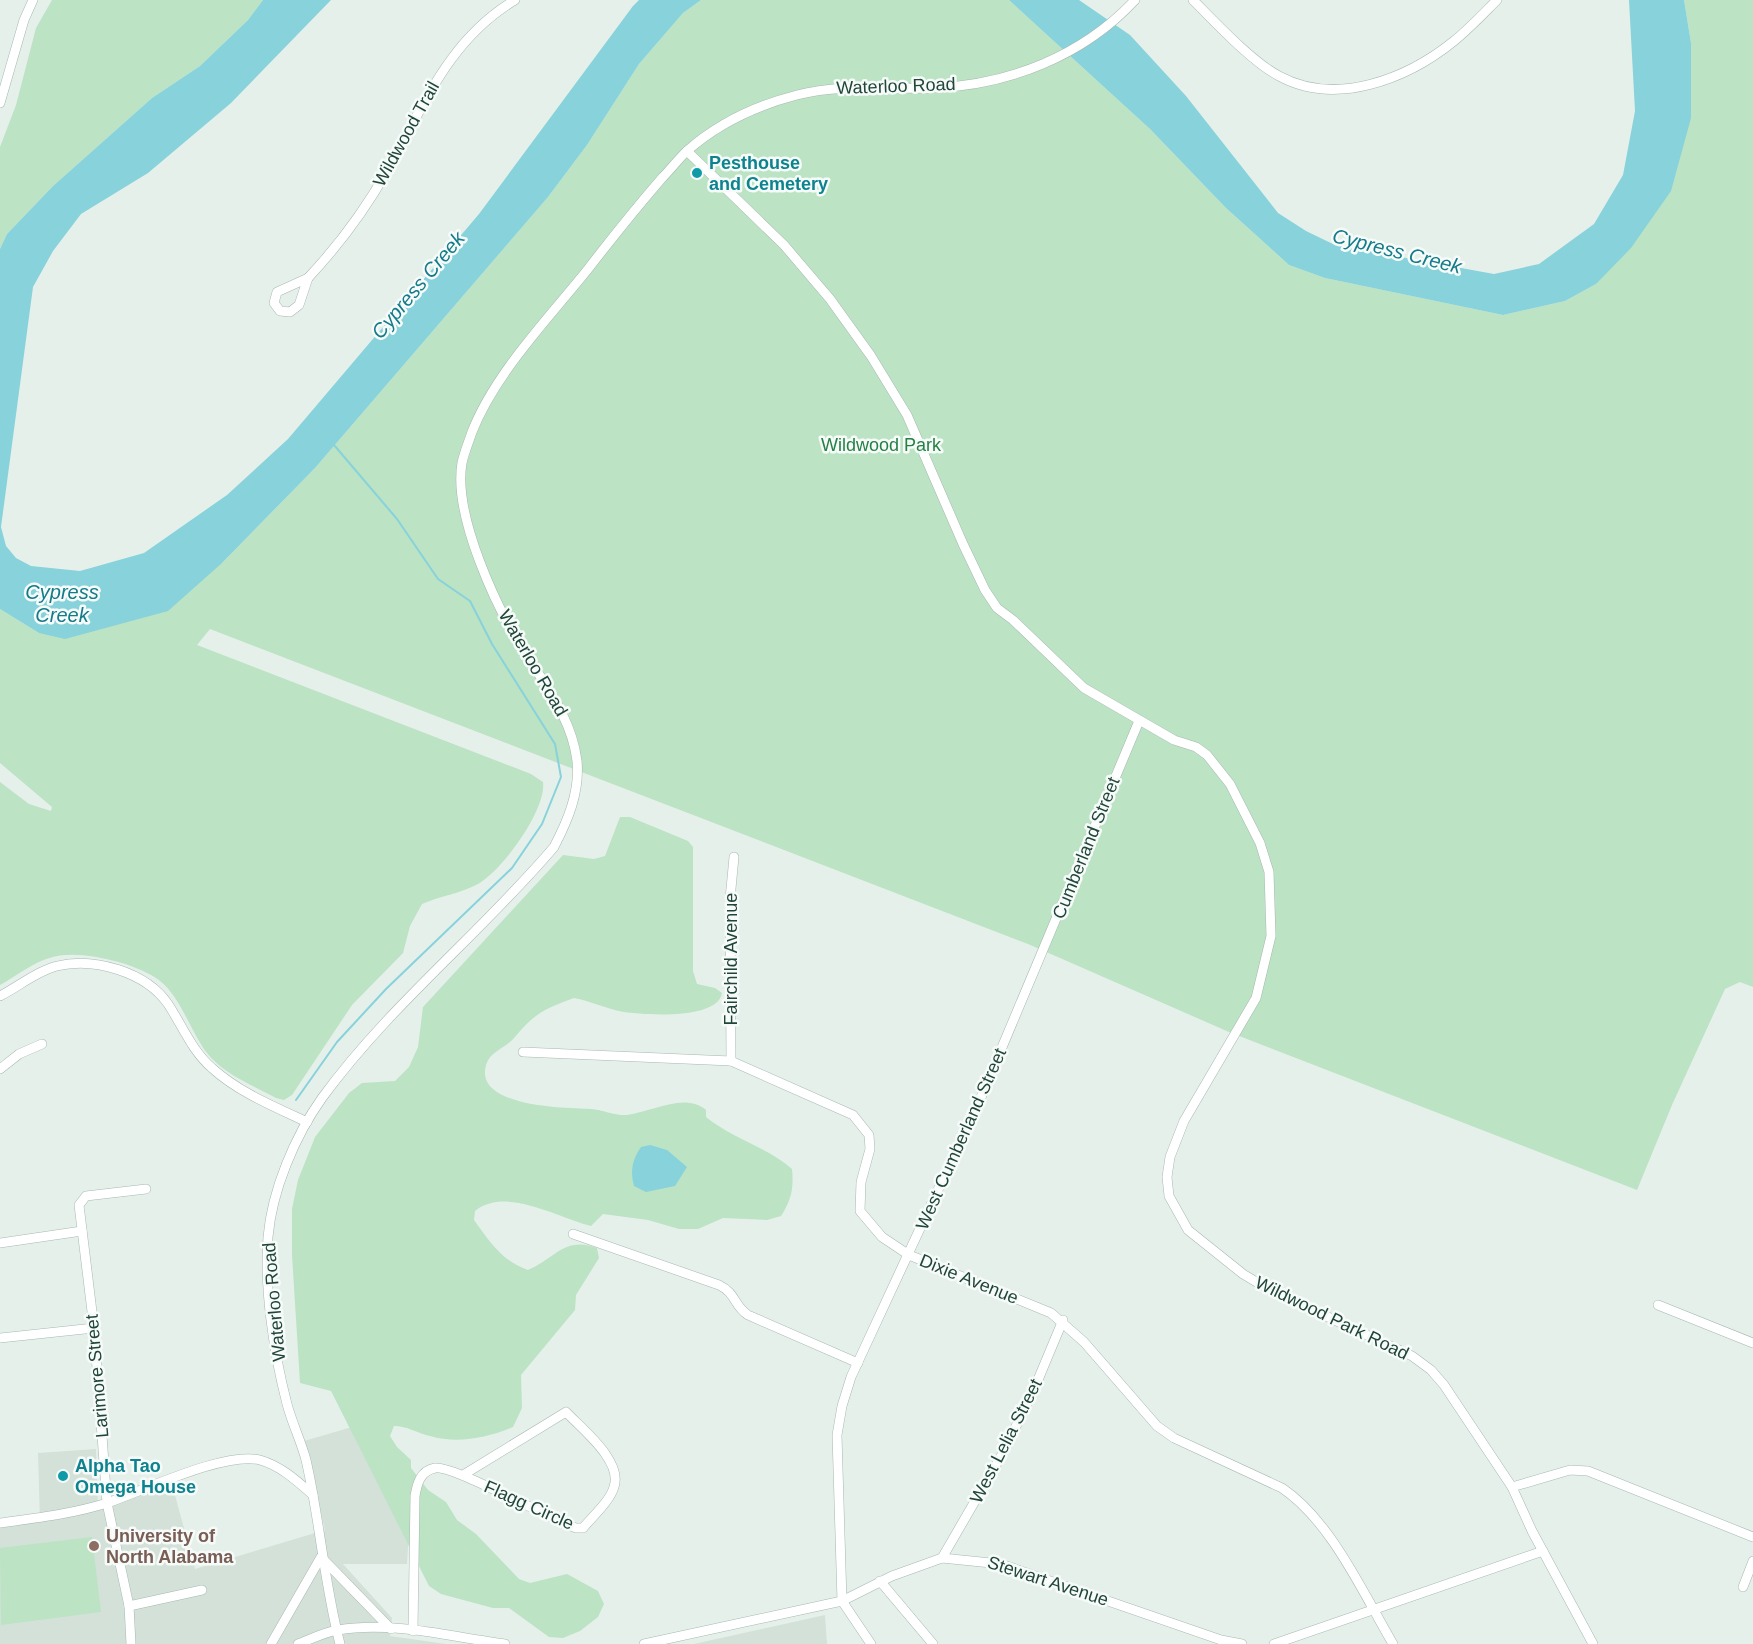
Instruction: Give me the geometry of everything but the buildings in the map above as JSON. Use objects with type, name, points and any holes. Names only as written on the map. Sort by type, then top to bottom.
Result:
[{"type":"street","points":[[0,103],[24,20],[33,0]]},
{"type":"street","name":"Wildwood Trail","points":[[308,278],[357,219],[388,170],[443,68],[469,35],[515,0]]},
{"type":"street","name":"Waterloo Road","points":[[340,1644],[321,1557],[313,1495],[305,1458],[287,1405],[273,1335],[268,1236],[274,1206],[282,1178],[307,1122],[339,1076],[534,871],[554,847],[568,820],[576,792],[577,772],[571,732],[559,705],[521,647],[489,585],[466,518],[462,462],[473,431],[493,391],[636,208],[687,150],[728,121],[798,95],[864,86],[934,88],[1004,78],[1039,66],[1088,42],[1119,18],[1135,0]]},
{"type":"street","points":[[1193,0],[1276,75],[1295,84],[1315,89],[1346,90],[1376,84],[1430,58],[1454,41],[1497,0]]},
{"type":"street","name":"Wildwood Park Road","points":[[687,150],[784,245],[830,299],[872,357],[907,415],[963,544],[985,590],[997,608],[1013,620],[1084,688],[1174,740],[1196,747],[1207,755],[1230,784],[1262,849],[1269,872],[1272,901],[1271,936],[1256,998],[1184,1121],[1170,1157],[1167,1177],[1169,1196],[1176,1214],[1188,1230],[1243,1274],[1268,1289],[1413,1356],[1431,1370],[1444,1385],[1512,1487],[1593,1644]]},
{"type":"street","name":"Cumberland Street","points":[[1033,975],[1089,835],[1139,721]]},
{"type":"street","name":"Fairchild Avenue","points":[[731,1060],[730,899],[734,857]]},
{"type":"street","points":[[0,996],[56,966],[97,966],[136,976],[153,987],[167,1002],[199,1054],[212,1069],[237,1086],[307,1122]]},
{"type":"street","name":"West Cumberland Street","points":[[842,1601],[837,1435],[842,1406],[858,1363],[909,1255],[1033,975]]},
{"type":"street","points":[[0,1069],[20,1054],[42,1044]]},
{"type":"street","name":"Dixie Avenue","points":[[523,1052],[731,1060],[853,1115],[869,1136],[870,1149],[861,1182],[860,1212],[882,1237],[909,1255],[1040,1307],[1063,1320],[1157,1426],[1173,1438],[1282,1488],[1298,1499],[1312,1513],[1393,1644]]},
{"type":"street","name":"Larimore Street","points":[[131,1644],[129,1606],[106,1503],[94,1328],[79,1205],[86,1196],[146,1188]]},
{"type":"street","points":[[0,1244],[82,1231]]},
{"type":"street","points":[[573,1234],[719,1285],[733,1294],[738,1306],[748,1315],[858,1363]]},
{"type":"street","points":[[1658,1305],[1753,1343]]},
{"type":"street","name":"West Lelia Street","points":[[942,1558],[1004,1451],[1035,1388],[1063,1320]]},
{"type":"street","points":[[0,1338],[94,1328]]},
{"type":"street","name":"Flagg Circle","points":[[413,1631],[415,1496],[418,1481],[425,1472],[436,1468],[463,1475],[576,1528],[583,1528],[614,1488],[616,1478],[611,1460],[566,1412],[463,1475]]},
{"type":"street","points":[[0,1523],[50,1517],[106,1503],[162,1482],[239,1460],[259,1460],[279,1468],[313,1495]]},
{"type":"street","points":[[1512,1487],[1570,1470],[1588,1471],[1753,1538]]},
{"type":"street","points":[[1274,1644],[1543,1551]]},
{"type":"street","points":[[271,1644],[321,1557],[391,1629]]},
{"type":"street","name":"Stewart Avenue","points":[[645,1644],[842,1601],[880,1581],[942,1558],[1001,1564],[1221,1640],[1242,1644]]},
{"type":"street","points":[[1743,1587],[1753,1561]]},
{"type":"street","points":[[880,1581],[933,1644]]},
{"type":"street","points":[[129,1606],[202,1590]]},
{"type":"street","points":[[842,1601],[871,1644]]},
{"type":"street","points":[[298,1644],[336,1630],[391,1629],[505,1644]]},
{"type":"shaded area","name":"University of North Alabama","points":[[359,1425],[409,1528],[407,1564],[343,1564],[392,1618],[390,1636],[446,1644],[0,1644],[0,1528],[40,1522],[38,1453],[96,1449],[98,1509],[172,1484],[195,1569],[325,1530],[304,1441]]},
{"type":"shaded area","points":[[825,1615],[827,1644],[694,1644]]},
{"type":"green space","points":[[52,0],[263,0],[248,20],[200,66],[152,98],[53,186],[7,234],[0,249],[0,147],[16,105],[36,28]]},
{"type":"green space","name":"Wildwood Park","points":[[701,0],[1009,0],[1150,129],[1226,208],[1289,265],[1325,278],[1503,315],[1565,301],[1596,284],[1691,118],[1691,43],[1684,0],[1753,0],[1753,987],[1740,982],[1725,989],[1672,1105],[1637,1190],[1229,1032],[1028,944],[210,629],[197,645],[531,774],[543,782],[538,808],[531,823],[510,853],[488,877],[472,887],[422,904],[410,926],[403,953],[352,1005],[292,1095],[284,1100],[239,1079],[221,1067],[207,1053],[167,987],[137,968],[92,956],[64,955],[39,962],[0,985],[0,782],[29,804],[51,811],[52,807],[0,763],[0,609],[39,633],[222,563],[315,468],[548,197],[587,145],[639,64],[683,13]]},
{"type":"green space","points":[[620,817],[630,817],[688,841],[693,847],[693,971],[697,984],[715,988],[722,993],[718,1002],[695,1012],[648,1014],[624,1012],[574,998],[555,1005],[528,1022],[511,1041],[488,1060],[486,1079],[494,1090],[508,1098],[545,1106],[591,1109],[627,1115],[678,1103],[698,1105],[706,1110],[706,1117],[716,1125],[772,1155],[792,1169],[793,1183],[787,1205],[781,1216],[767,1220],[723,1218],[698,1229],[679,1229],[648,1220],[603,1214],[591,1226],[517,1203],[488,1204],[475,1211],[474,1220],[497,1250],[528,1270],[561,1250],[576,1245],[597,1248],[599,1258],[576,1295],[575,1310],[521,1375],[522,1408],[513,1427],[482,1437],[451,1440],[394,1426],[390,1436],[397,1447],[411,1460],[411,1468],[428,1490],[446,1502],[457,1520],[476,1534],[519,1579],[530,1583],[567,1574],[598,1591],[604,1604],[598,1617],[580,1631],[563,1638],[549,1637],[509,1608],[493,1608],[441,1594],[429,1586],[331,1391],[300,1383],[292,1255],[292,1209],[298,1180],[315,1137],[349,1093],[362,1083],[395,1081],[409,1067],[418,1047],[423,1007],[563,855],[594,859],[605,856]]},
{"type":"green space","points":[[92,1537],[101,1612],[1,1625],[0,1548]]},
{"type":"water","name":"Cypress Creek","points":[[263,0],[331,0],[231,103],[148,173],[81,214],[53,251],[33,287],[1,527],[6,546],[16,558],[31,566],[80,571],[144,553],[227,495],[288,439],[479,214],[633,6],[639,0],[701,0],[683,13],[639,64],[587,145],[548,197],[315,468],[222,563],[168,611],[65,639],[39,633],[0,609],[0,249],[7,234],[53,186],[152,98],[200,66],[248,20]]},
{"type":"water","name":"Cypress Creek","points":[[1009,0],[1079,0],[1130,35],[1186,96],[1278,213],[1306,231],[1335,245],[1494,274],[1539,264],[1594,224],[1623,175],[1635,111],[1629,0],[1684,0],[1691,43],[1691,118],[1671,191],[1631,248],[1596,284],[1565,301],[1503,315],[1325,278],[1289,265],[1226,208],[1150,129]]},
{"type":"water","points":[[650,1145],[667,1150],[687,1167],[675,1186],[646,1192],[634,1186],[632,1170],[636,1156],[641,1147]]},
{"type":"waterway","points":[[296,1100],[337,1042],[386,989],[512,868],[542,824],[561,777],[555,744],[492,644],[470,601],[438,579],[397,519],[334,445]]},
{"type":"place","name":"Pesthouse and Cemetery","points":[[697,173]]},
{"type":"place","name":"Alpha Tao Omega House","points":[[63,1476]]},
{"type":"place","name":"University of North Alabama","points":[[94,1546]]}]
